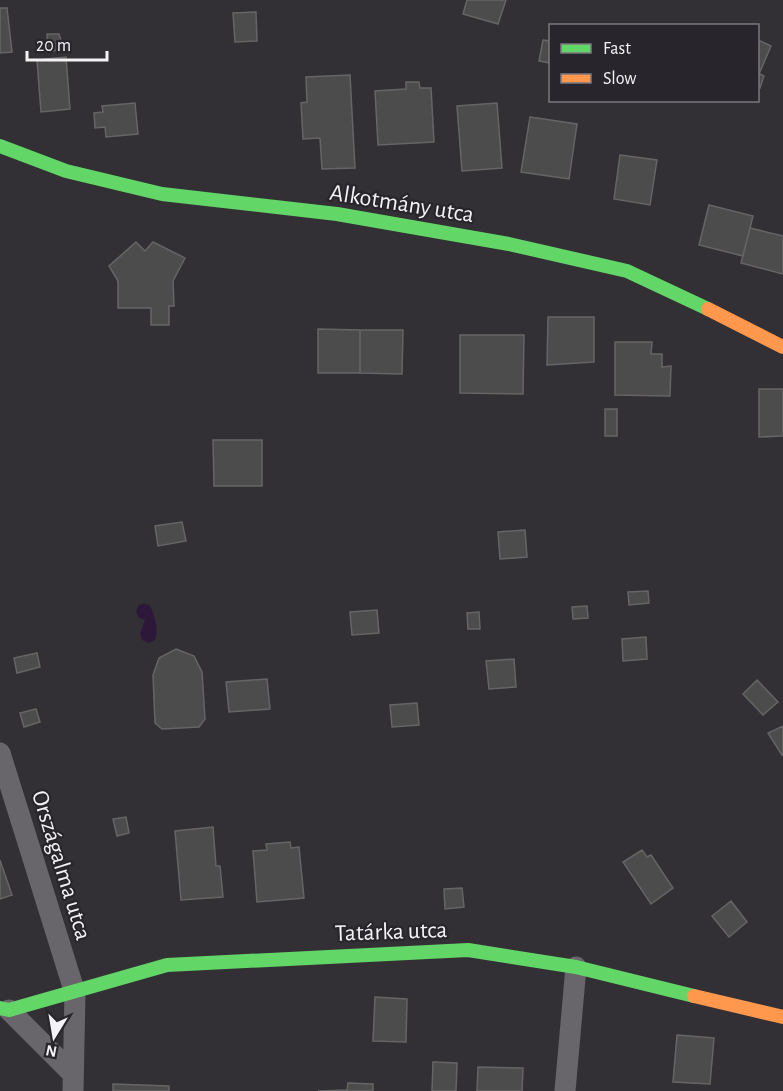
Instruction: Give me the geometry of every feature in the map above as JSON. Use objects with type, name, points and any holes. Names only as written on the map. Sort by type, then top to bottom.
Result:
[{"type":"street","name":"Alkotmány utca","points":[[0,146],[66,171],[162,194],[337,214],[509,244],[627,271],[737,322],[783,347]]},
{"type":"street","name":"Országalma utca","points":[[0,753],[75,993],[73,1082]]},
{"type":"street","name":"Tatárka utca","points":[[4,1009],[75,993],[105,981],[167,965],[468,950],[576,968],[783,1017]]},
{"type":"street","points":[[565,1091],[576,968]]},
{"type":"street","points":[[4,1009],[73,1082]]},
{"type":"shaded area","points":[[144,603],[150,606],[155,618],[156,636],[155,640],[149,643],[142,640],[140,634],[145,620],[139,618],[136,612],[138,606]]},
{"type":"building","points":[[467,0],[506,0],[498,24],[463,14]]},
{"type":"building","points":[[0,8],[7,8],[12,52],[0,53]]},
{"type":"building","points":[[256,12],[257,41],[235,42],[233,13]]},
{"type":"building","points":[[47,34],[59,34],[64,50],[48,51]]},
{"type":"building","points":[[543,40],[549,41],[549,63],[539,61]]},
{"type":"building","points":[[759,40],[771,46],[759,74]]},
{"type":"building","points":[[66,57],[70,109],[41,112],[37,60]]},
{"type":"building","points":[[759,74],[764,76],[759,88]]},
{"type":"building","points":[[350,75],[355,168],[322,169],[320,138],[303,139],[301,103],[307,102],[306,77]]},
{"type":"building","points":[[406,82],[419,82],[420,88],[431,88],[434,142],[378,145],[375,91],[406,89]]},
{"type":"building","points":[[135,103],[138,134],[106,137],[105,127],[95,128],[94,113],[103,112],[102,106]]},
{"type":"building","points":[[497,103],[502,168],[462,171],[457,106]]},
{"type":"building","points":[[530,117],[577,124],[569,179],[521,172]]},
{"type":"building","points":[[620,155],[657,160],[650,205],[614,199]]},
{"type":"building","points":[[709,205],[753,216],[743,256],[699,245]]},
{"type":"building","points":[[750,228],[783,236],[783,274],[741,263]]},
{"type":"building","points":[[136,242],[145,251],[153,242],[185,258],[173,281],[174,306],[169,306],[169,325],[151,325],[151,308],[118,308],[118,281],[109,266]]},
{"type":"building","points":[[548,317],[594,317],[594,362],[547,365]]},
{"type":"building","points":[[318,329],[360,330],[360,373],[318,373]]},
{"type":"building","points":[[360,330],[403,330],[402,374],[360,373]]},
{"type":"building","points":[[460,335],[524,335],[523,394],[460,393]]},
{"type":"building","points":[[615,342],[652,342],[651,354],[662,354],[662,367],[671,366],[670,396],[615,395]]},
{"type":"building","points":[[759,389],[783,389],[783,436],[759,437]]},
{"type":"building","points":[[605,409],[617,409],[617,436],[605,436]]},
{"type":"building","points":[[213,440],[262,440],[262,486],[214,486]]},
{"type":"building","points":[[182,522],[186,541],[158,546],[155,526]]},
{"type":"building","points":[[525,530],[527,557],[500,559],[498,532]]},
{"type":"building","points":[[648,591],[649,603],[629,605],[628,592]]},
{"type":"building","points":[[587,606],[588,618],[573,619],[572,607]]},
{"type":"building","points":[[377,610],[379,633],[352,635],[350,612]]},
{"type":"building","points":[[479,612],[480,629],[468,629],[467,613]]},
{"type":"building","points":[[646,637],[647,659],[623,661],[622,639]]},
{"type":"building","points":[[176,649],[194,656],[202,672],[205,719],[199,727],[162,729],[155,723],[153,675],[159,658]]},
{"type":"building","points":[[37,653],[40,667],[17,673],[14,658]]},
{"type":"building","points":[[514,659],[516,687],[489,689],[486,661]]},
{"type":"building","points":[[267,679],[270,709],[229,712],[226,682]]},
{"type":"building","points":[[757,680],[778,702],[763,715],[743,694]]},
{"type":"building","points":[[417,703],[419,725],[392,727],[390,705]]},
{"type":"building","points":[[36,709],[40,722],[24,727],[20,713]]},
{"type":"building","points":[[783,726],[783,754],[782,755],[768,733]]},
{"type":"building","points":[[126,817],[129,833],[117,836],[113,819]]},
{"type":"building","points":[[213,827],[216,866],[220,866],[223,897],[181,900],[175,831]]},
{"type":"building","points":[[290,842],[291,848],[299,847],[304,898],[257,902],[253,851],[267,850],[266,844]]},
{"type":"building","points":[[642,850],[647,857],[651,855],[673,888],[651,904],[623,862]]},
{"type":"building","points":[[0,860],[12,895],[0,899]]},
{"type":"building","points":[[462,888],[464,907],[445,909],[444,889]]},
{"type":"building","points":[[731,901],[747,922],[729,937],[712,916]]},
{"type":"building","points":[[375,997],[407,999],[406,1042],[373,1041]]},
{"type":"building","points":[[677,1035],[714,1038],[710,1084],[673,1082]]},
{"type":"building","points":[[433,1062],[457,1063],[456,1091],[432,1091]]},
{"type":"building","points":[[478,1067],[523,1068],[522,1091],[477,1091]]},
{"type":"building","points":[[348,1083],[373,1084],[373,1091],[318,1091],[347,1090]]},
{"type":"building","points":[[113,1084],[169,1086],[169,1091],[113,1091]]},
{"type":"traffic: fast","points":[[0,146],[66,171],[162,194],[337,214],[509,244],[627,271],[708,309]]},
{"type":"traffic: fast","points":[[0,1008],[9,1010],[167,965],[468,950],[576,967],[694,996]]},
{"type":"traffic: slow","points":[[708,309],[783,347]]},
{"type":"traffic: slow","points":[[694,996],[783,1017]]}]
